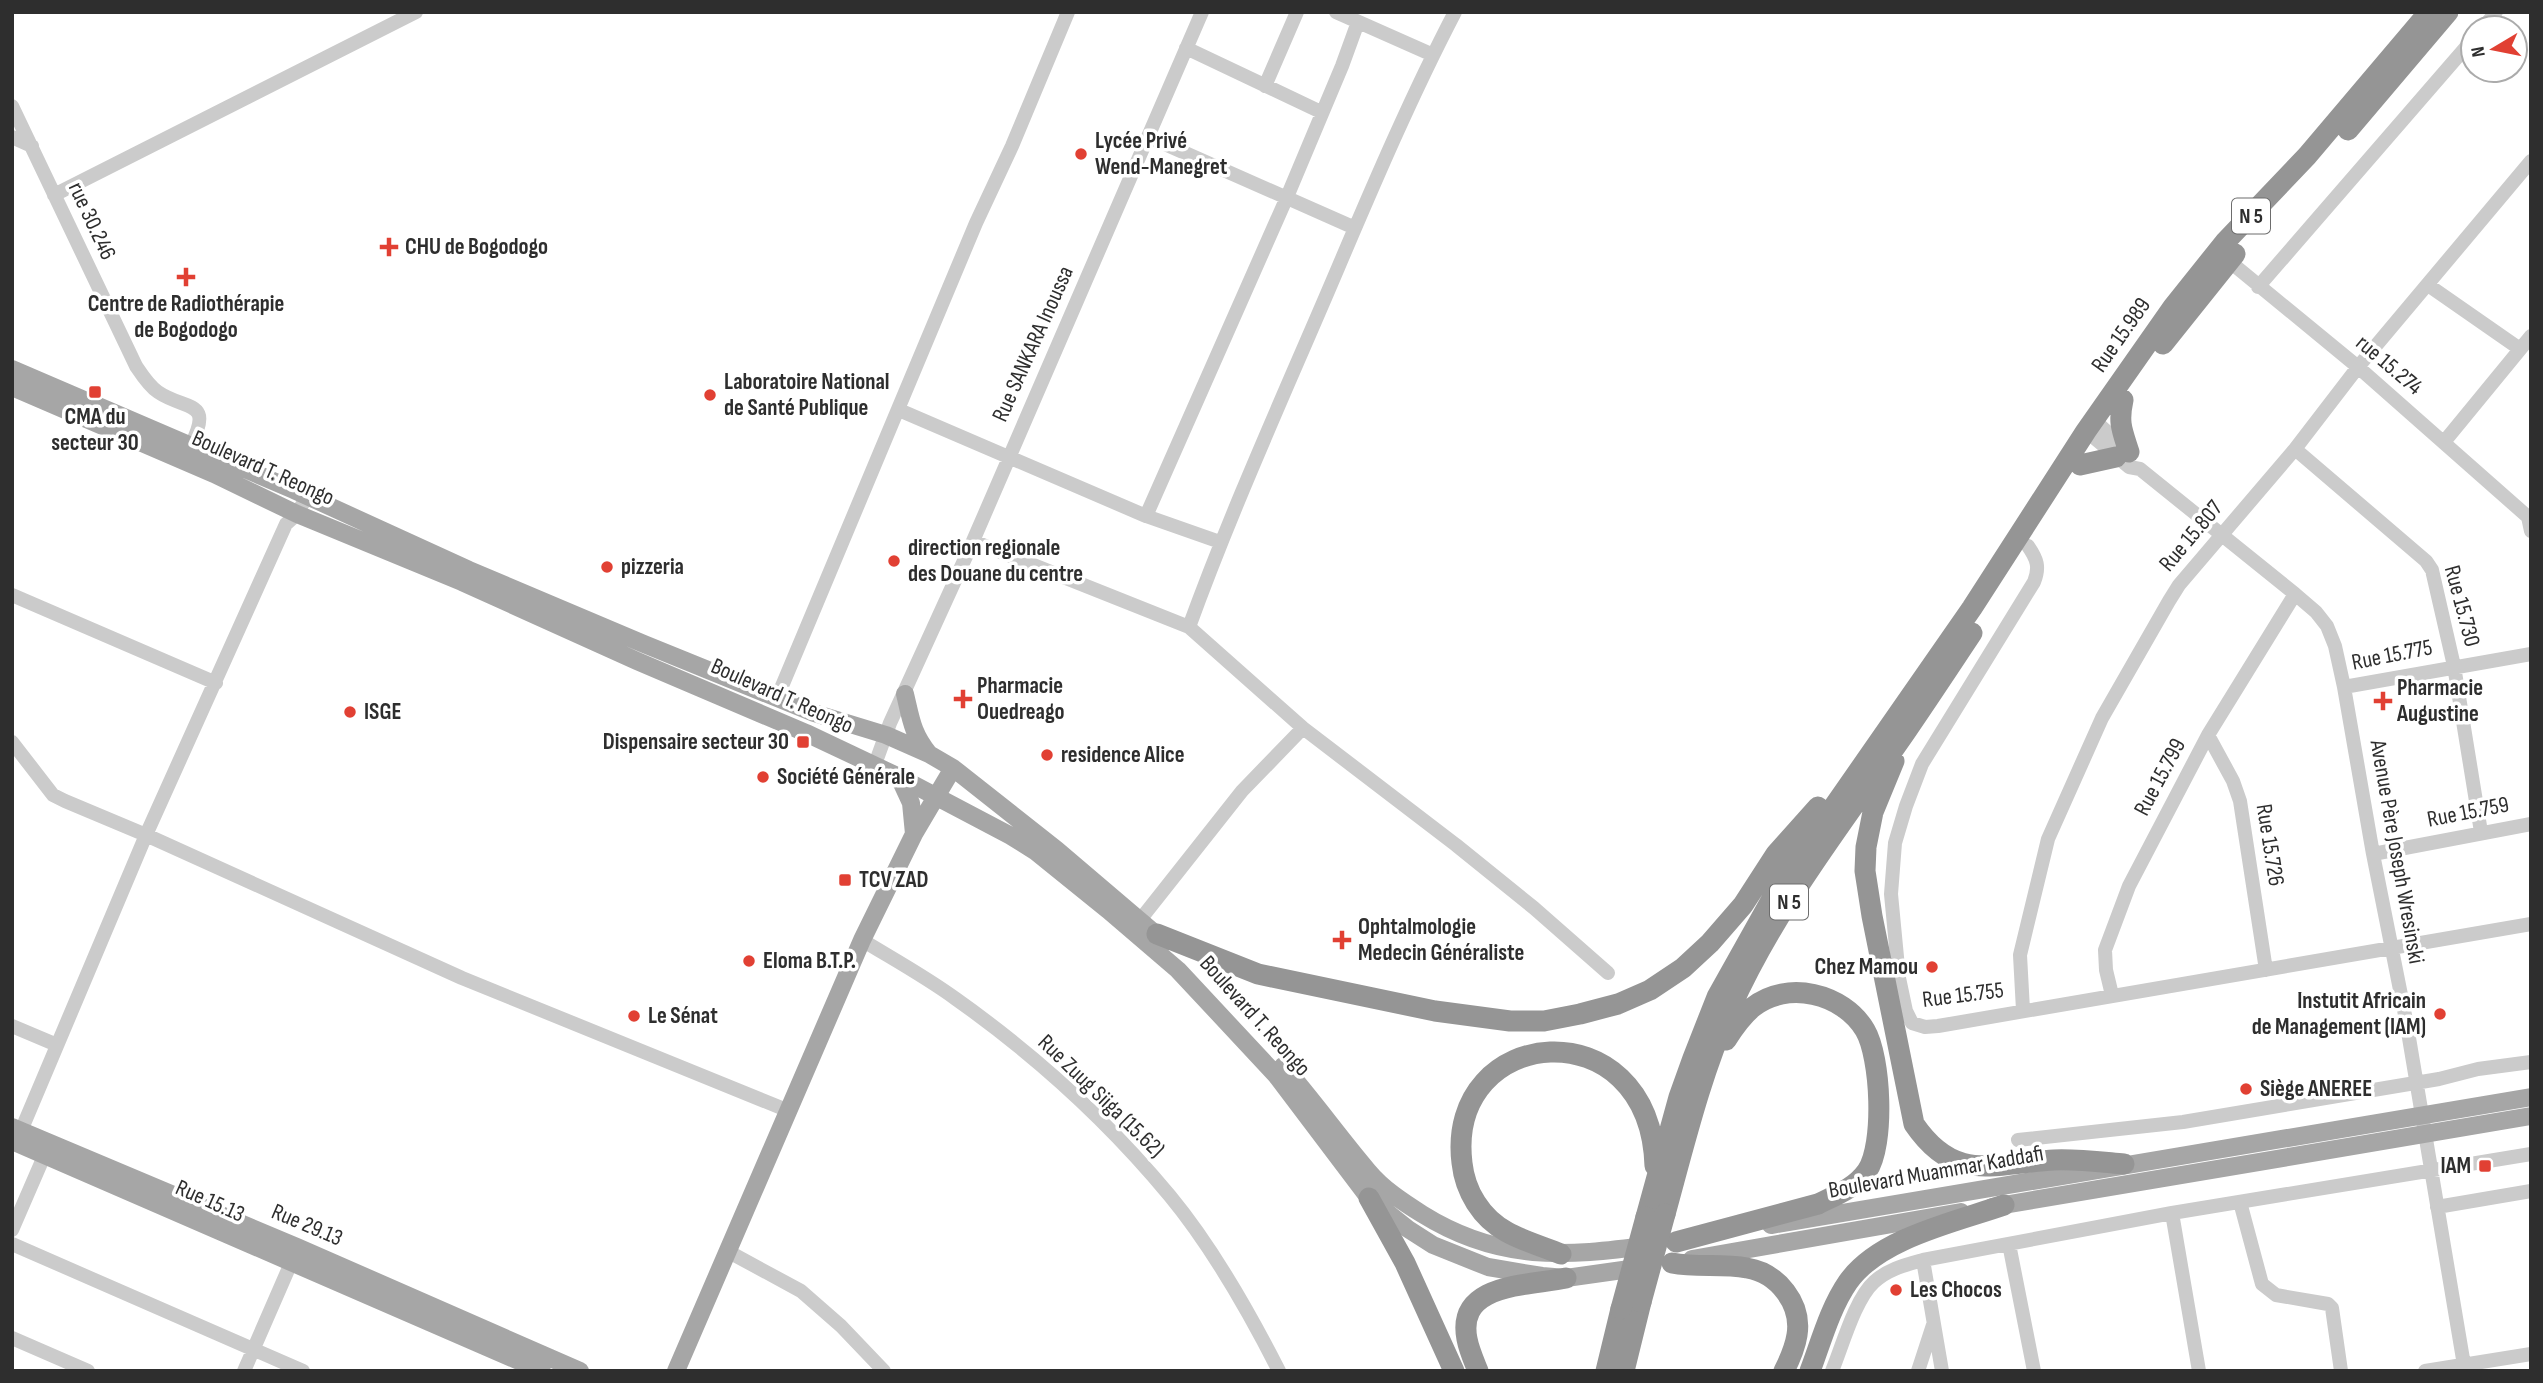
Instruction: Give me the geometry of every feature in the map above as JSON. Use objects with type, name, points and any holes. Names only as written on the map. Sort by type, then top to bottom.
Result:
[{"type":"highway","name":"Rue 15.989","points":[[1901,725],[1972,608],[2095,430],[2173,307],[2223,256],[2430,12]]},
{"type":"highway","name":"N 5","points":[[1656,1216],[1655,1182],[1679,1097],[1723,987],[1782,881],[1901,725],[2028,546],[2080,466],[2095,430],[2123,400],[2191,307],[2223,256],[2394,78],[2448,12]]},
{"type":"highway","points":[[2080,466],[2129,459],[2119,421],[2123,400]]},
{"type":"highway","name":"N 5","points":[[1606,1371],[1631,1306],[1656,1216],[1730,1009],[1772,928],[1872,778],[1901,725]]},
{"type":"highway","points":[[1157,934],[1258,974],[1435,1011],[1510,1021],[1544,1021],[1618,1004],[1650,990],[1683,968],[1710,943],[1743,905],[1776,855],[1901,725]]},
{"type":"highway","points":[[1901,725],[1874,812],[1866,847],[1865,871],[1914,1124],[1944,1157],[1969,1166],[2005,1166],[2053,1160],[2124,1164]]},
{"type":"highway","points":[[1674,1252],[1840,1194],[1857,1182],[1875,1155],[1879,1129],[1878,1090],[1866,1031],[1843,1007],[1816,995],[1797,992],[1772,997],[1753,1007],[1736,1025],[1715,1056],[1700,1089]]},
{"type":"highway","points":[[1561,1254],[1507,1232],[1491,1220],[1477,1206],[1464,1177],[1460,1147],[1464,1119],[1487,1080],[1500,1069],[1530,1054],[1562,1052],[1590,1057],[1618,1074],[1640,1101],[1651,1128],[1656,1162],[1655,1182]]},
{"type":"highway","points":[[1369,1198],[1405,1263],[1454,1371]]},
{"type":"highway","points":[[1810,1371],[1838,1299],[1848,1281],[1863,1264],[1898,1242],[2004,1205]]},
{"type":"highway","points":[[1674,1252],[1691,1266],[1750,1268],[1762,1272],[1779,1284],[1792,1303],[1798,1324],[1793,1352],[1784,1371]]},
{"type":"highway","points":[[1478,1371],[1466,1336],[1466,1325],[1476,1303],[1500,1288],[1566,1278]]},
{"type":"highway","name":"N 5","points":[[1624,1371],[1631,1306]]},
{"type":"main road","name":"Boulevard T. Reongo","points":[[12,369],[301,493],[469,570],[814,713],[886,735],[953,768],[1157,934],[1229,1006],[1289,1072],[1368,1171]]},
{"type":"main road","name":"Boulevard T. Reongo","points":[[12,387],[214,474],[289,516],[462,582],[806,733],[990,823],[1035,851],[1178,970],[1235,1028],[1276,1076],[1369,1198],[1408,1229]]},
{"type":"main road","points":[[905,694],[911,724],[929,754]]},
{"type":"main road","points":[[676,1371],[862,940],[914,834],[953,768]]},
{"type":"main road","points":[[899,777],[911,803],[914,834]]},
{"type":"main road","name":"Boulevard Muammar Kaddafi","points":[[1408,1229],[1433,1245],[1488,1266],[1566,1278],[1674,1252],[2124,1164],[2531,1097]]},
{"type":"main road","name":"Boulevard Muammar Kaddafi","points":[[1368,1171],[1402,1202],[1442,1226],[1497,1248],[1561,1254],[1674,1252],[2004,1205],[2531,1116]]},
{"type":"main road","name":"Rue 15.13","points":[[16,1135],[291,1263],[542,1371]]},
{"type":"main road","name":"Rue 29.13","points":[[47,1149],[297,1247],[580,1371]]},
{"type":"street","points":[[54,195],[416,12]]},
{"type":"street","points":[[777,698],[976,223],[1012,146],[1068,12]]},
{"type":"street","name":"Rue SANKARA Inoussa","points":[[874,767],[1202,12]]},
{"type":"street","points":[[1265,86],[1297,12]]},
{"type":"street","points":[[1336,12],[1433,55]]},
{"type":"street","points":[[1189,627],[1220,542],[1355,228],[1455,12]]},
{"type":"street","points":[[1146,516],[1287,197],[1358,22]]},
{"type":"street","points":[[1186,48],[1321,112]]},
{"type":"street","points":[[2258,287],[2459,55]]},
{"type":"street","name":"rue 30.246","points":[[12,106],[136,366],[159,392],[195,408],[200,418],[200,427],[191,445]]},
{"type":"street","points":[[1149,136],[1355,228]]},
{"type":"street","points":[[12,137],[32,146]]},
{"type":"street","name":"Rue 15.807","points":[[2023,1010],[2020,955],[2053,827],[2102,718],[2169,601],[2179,585],[2295,449],[2358,367],[2531,161]]},
{"type":"street","name":"rue 15.274","points":[[2223,256],[2358,367],[2530,521]]},
{"type":"street","points":[[2428,285],[2520,349]]},
{"type":"street","points":[[2444,442],[2531,336]]},
{"type":"street","points":[[899,410],[1146,516],[1220,542]]},
{"type":"street","name":"Avenue Père Joseph Wresinski","points":[[2095,430],[2316,612],[2327,626],[2335,646],[2406,1020],[2464,1367]]},
{"type":"street","name":"Rue 15.730","points":[[2295,449],[2426,561],[2432,570],[2454,666],[2481,832]]},
{"type":"street","points":[[16,1135],[146,835],[301,493]]},
{"type":"street","points":[[973,541],[1189,627],[1303,727],[1456,845],[1608,973]]},
{"type":"street","name":"Rue 15.755","points":[[2028,546],[2036,558],[2039,570],[2034,582],[1922,764],[1895,843],[1891,894],[1899,978],[1906,1011],[1912,1023],[1925,1027],[1938,1026],[2531,924]]},
{"type":"street","name":"Rue 15.799","points":[[2112,995],[2105,950],[2129,887],[2208,735],[2295,594]]},
{"type":"street","points":[[12,595],[216,682]]},
{"type":"street","name":"Rue 15.775","points":[[2344,687],[2531,654]]},
{"type":"street","points":[[1140,919],[1242,791],[1303,727]]},
{"type":"street","name":"Rue 15.726","points":[[2208,735],[2233,781],[2240,801],[2266,970]]},
{"type":"street","points":[[12,742],[53,795],[462,978],[789,1111]]},
{"type":"street","name":"Rue 15.759","points":[[2373,854],[2531,824]]},
{"type":"street","name":"Rue Zuug Siiga (15.62)","points":[[862,940],[955,998],[1048,1071],[1113,1132],[1171,1197],[1222,1269],[1279,1371]]},
{"type":"street","points":[[12,1026],[57,1045]]},
{"type":"street","points":[[2018,1140],[2183,1122],[2415,1083],[2478,1069],[2531,1062]]},
{"type":"street","points":[[12,1230],[47,1149]]},
{"type":"street","points":[[1832,1371],[1859,1305],[1872,1284],[1894,1268],[1923,1260],[2172,1213],[2531,1154]]},
{"type":"street","points":[[2437,1207],[2531,1191]]},
{"type":"street","points":[[2240,1202],[2262,1284],[2276,1295],[2328,1304],[2332,1308],[2341,1371]]},
{"type":"street","points":[[2172,1213],[2199,1371]]},
{"type":"street","points":[[12,1244],[303,1371]]},
{"type":"street","points":[[2009,1244],[2034,1371]]},
{"type":"street","points":[[729,1252],[800,1291],[841,1326],[884,1371]]},
{"type":"street","points":[[1923,1260],[1942,1371]]},
{"type":"street","points":[[244,1371],[291,1263]]},
{"type":"street","points":[[1918,1371],[1933,1324]]},
{"type":"street","points":[[12,1338],[88,1371]]},
{"type":"street","points":[[2425,1371],[2464,1367],[2531,1354]]},
{"type":"place","name":"Lycée Privé Wend-Manegret","points":[[1081,154]]},
{"type":"place","name":"CHU de Bogodogo","points":[[389,247]]},
{"type":"place","name":"Centre de Radiothérapie de Bogodogo","points":[[186,277]]},
{"type":"place","name":"CMA du secteur 30","points":[[95,392]]},
{"type":"place","name":"Laboratoire National de Santé Publique","points":[[710,395]]},
{"type":"place","name":"direction regionale des Douane du centre","points":[[894,561]]},
{"type":"place","name":"pizzeria","points":[[607,567]]},
{"type":"place","name":"Pharmacie Ouedreago","points":[[963,699]]},
{"type":"place","name":"Pharmacie Augustine","points":[[2383,701]]},
{"type":"place","name":"ISGE","points":[[350,712]]},
{"type":"place","name":"Dispensaire secteur 30","points":[[803,742]]},
{"type":"place","name":"residence Alice","points":[[1047,755]]},
{"type":"place","name":"Société Générale","points":[[763,777]]},
{"type":"place","name":"TCV ZAD","points":[[845,880]]},
{"type":"place","name":"Ophtalmologie Medecin Généraliste","points":[[1342,940]]},
{"type":"place","name":"Eloma B.T.P.","points":[[749,961]]},
{"type":"place","name":"Chez Mamou","points":[[1932,967]]},
{"type":"place","name":"Instutit Africain de Management (IAM)","points":[[2440,1014]]},
{"type":"place","name":"Le Sénat","points":[[634,1016]]},
{"type":"place","name":"Siège ANEREE","points":[[2246,1089]]},
{"type":"place","name":"IAM","points":[[2485,1166]]},
{"type":"place","name":"Les Chocos","points":[[1896,1290]]}]
